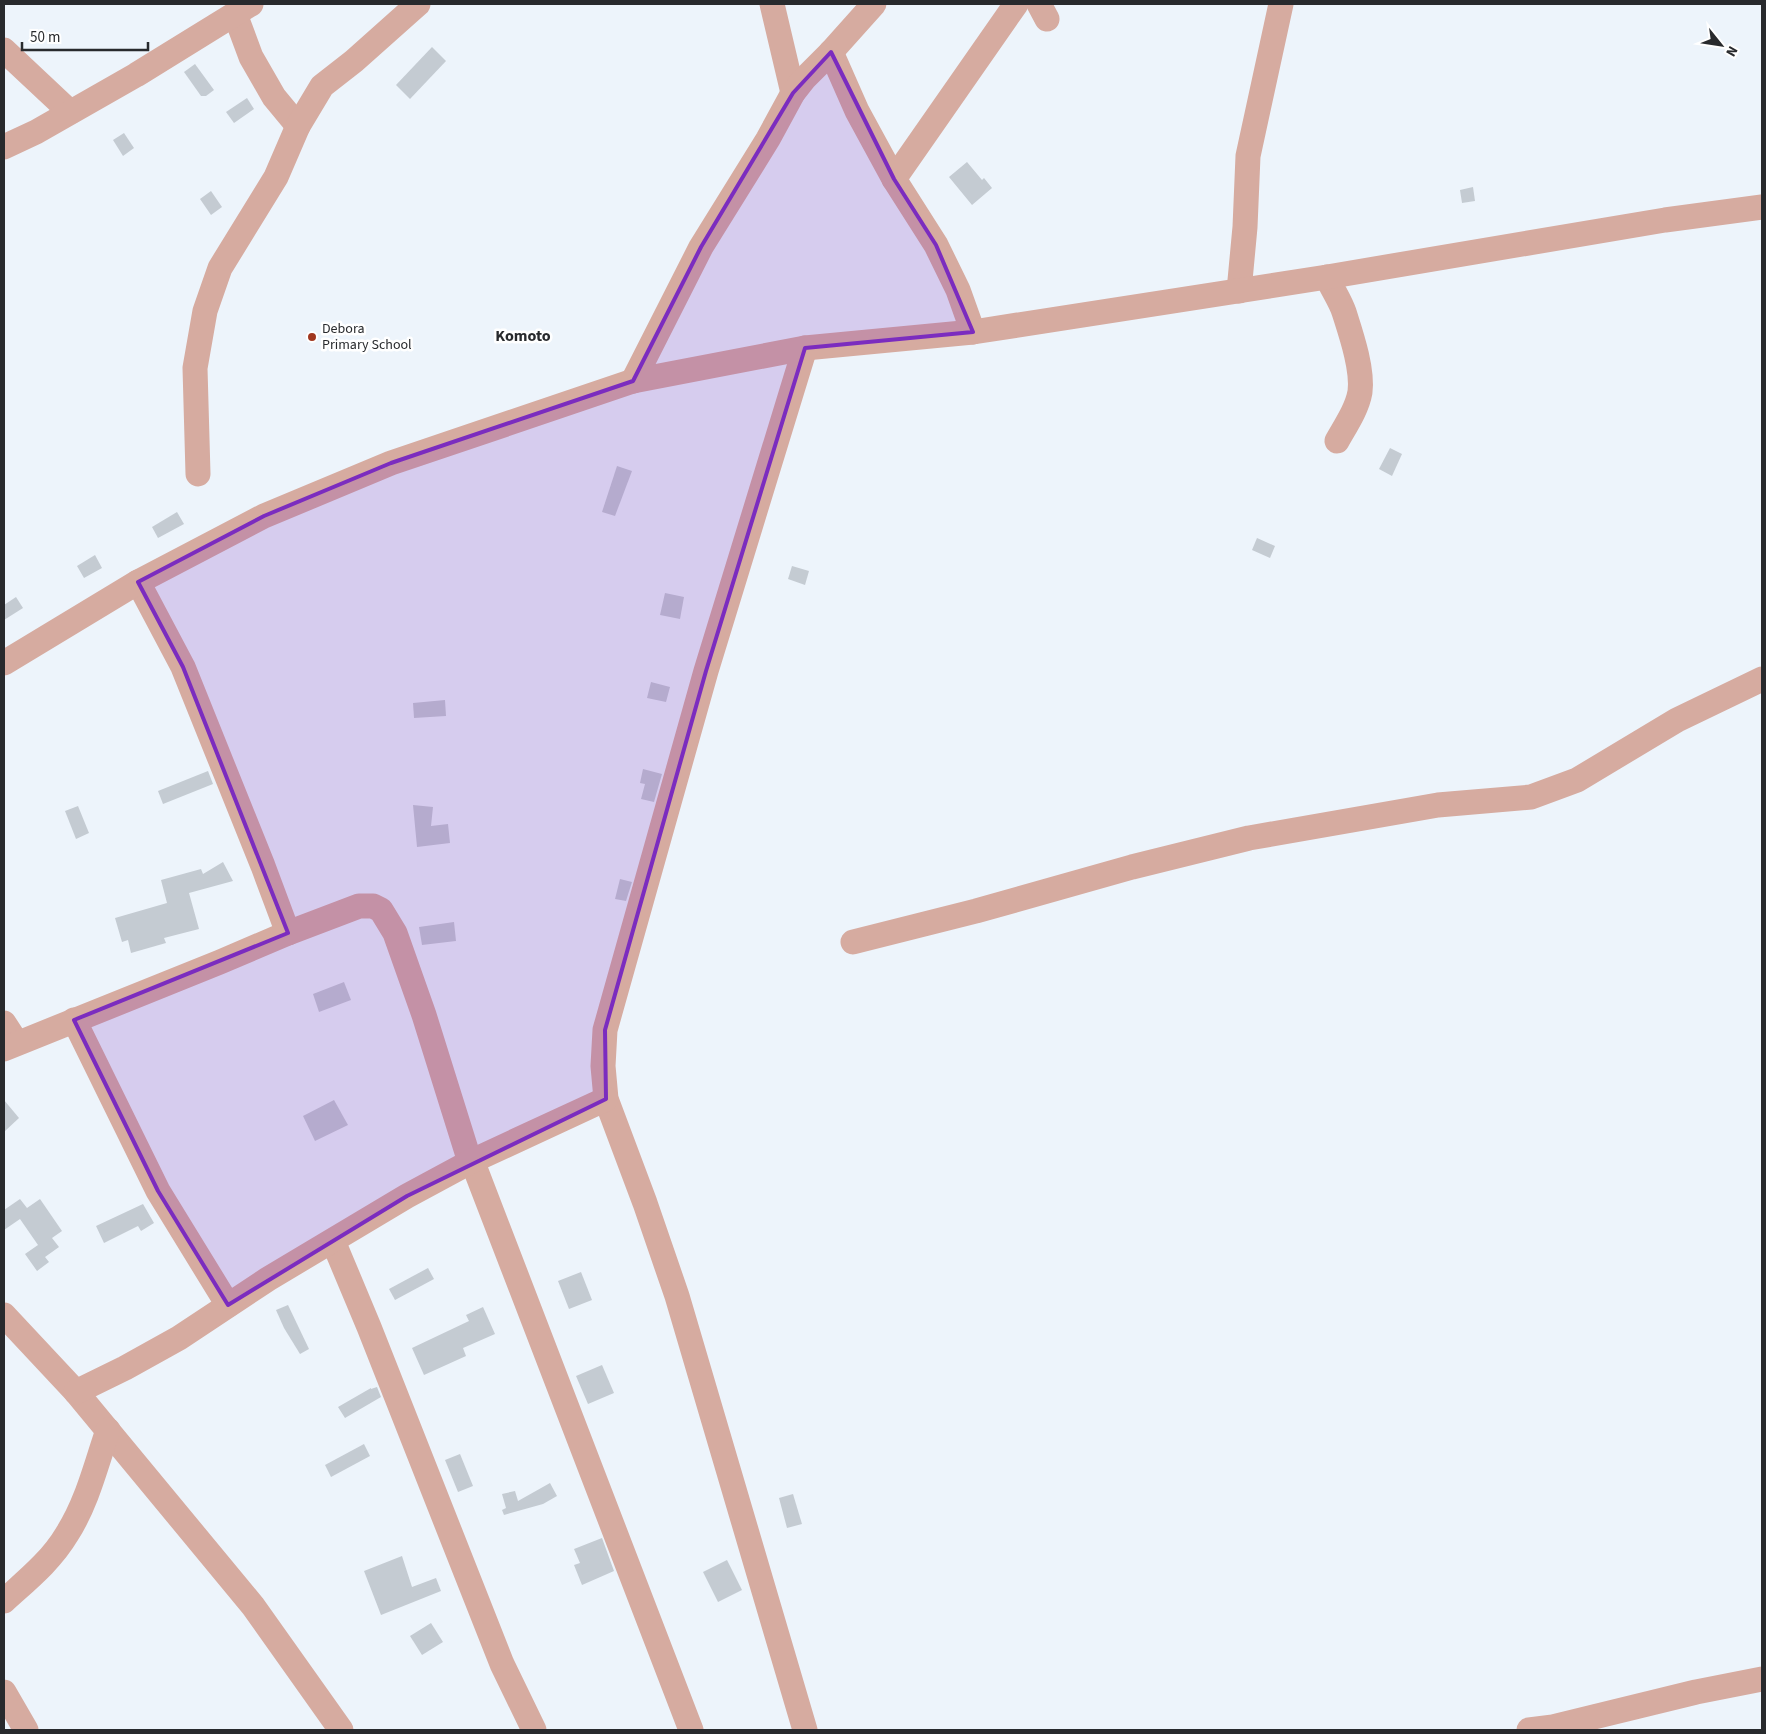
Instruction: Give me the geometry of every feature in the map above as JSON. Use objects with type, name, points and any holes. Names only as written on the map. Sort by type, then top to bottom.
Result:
[{"type":"street","points":[[198,474],[195,368],[205,311],[220,268],[276,177],[298,126],[322,86],[354,61],[418,4]]},
{"type":"street","points":[[772,4],[793,93]]},
{"type":"street","points":[[633,381],[701,247],[768,138],[793,93],[874,4]]},
{"type":"street","points":[[894,179],[1016,4]]},
{"type":"street","points":[[1239,291],[1245,227],[1248,156],[1282,4]]},
{"type":"street","points":[[4,147],[36,132],[136,75],[243,9],[251,57],[274,97],[298,126]]},
{"type":"street","points":[[4,50],[70,112]]},
{"type":"street","points":[[831,52],[857,111],[894,179],[936,245],[958,290],[973,332]]},
{"type":"street","points":[[4,663],[138,582],[264,516],[391,463],[633,381],[805,348],[973,332],[1326,277],[1665,220],[1762,207]]},
{"type":"street","points":[[1326,277],[1343,311],[1356,355],[1360,380],[1360,393],[1356,407],[1337,441]]},
{"type":"street","points":[[805,348],[706,671],[605,1030],[603,1066],[606,1099],[678,1296],[805,1730]]},
{"type":"street","points":[[138,582],[184,667],[288,933]]},
{"type":"street","points":[[853,942],[976,911],[1132,867],[1250,838],[1438,805],[1531,797],[1577,780],[1677,720],[1762,679]]},
{"type":"street","points":[[8,1038],[74,1020],[359,906],[373,906],[381,910],[395,933],[424,1015],[470,1162],[490,1208],[691,1730]]},
{"type":"street","points":[[74,1020],[158,1191],[228,1305]]},
{"type":"street","points":[[76,1392],[179,1338],[268,1279],[407,1196],[470,1162],[606,1099]]},
{"type":"street","points":[[333,1241],[369,1327],[502,1664],[534,1730]]},
{"type":"street","points":[[4,1315],[76,1392],[253,1606],[341,1730]]},
{"type":"street","points":[[4,1601],[43,1566],[67,1535],[85,1497],[108,1430]]},
{"type":"street","points":[[1529,1730],[1553,1727],[1696,1692],[1762,1679]]},
{"type":"street","points":[[4,1692],[26,1730]]},
{"type":"highlighted area","points":[[831,52],[894,179],[936,245],[973,332],[805,348],[706,671],[605,1030],[606,1099],[407,1196],[228,1305],[158,1191],[74,1020],[288,933],[183,667],[138,582],[264,516],[391,463],[633,381],[701,247],[793,93]]},
{"type":"building","points":[[432,47],[446,61],[410,99],[396,85]]},
{"type":"building","points":[[195,64],[214,90],[206,96],[201,96],[184,72]]},
{"type":"building","points":[[247,98],[254,109],[234,123],[226,112]]},
{"type":"building","points":[[124,133],[134,148],[123,156],[113,140]]},
{"type":"building","points":[[967,162],[982,180],[984,178],[992,188],[972,205],[949,177]]},
{"type":"building","points":[[1473,187],[1475,201],[1462,203],[1460,190]]},
{"type":"building","points":[[211,191],[222,207],[211,215],[200,199]]},
{"type":"building","points":[[1390,448],[1402,454],[1392,476],[1379,469]]},
{"type":"building","points":[[617,466],[632,471],[615,516],[602,512]]},
{"type":"building","points":[[177,512],[184,524],[158,538],[152,527]]},
{"type":"building","points":[[1257,538],[1275,546],[1270,558],[1252,550]]},
{"type":"building","points":[[95,555],[102,568],[84,578],[77,566]]},
{"type":"building","points":[[792,566],[809,571],[805,585],[788,579]]},
{"type":"building","points":[[665,593],[684,597],[680,619],[660,615]]},
{"type":"building","points":[[16,597],[23,608],[4,620],[4,605]]},
{"type":"building","points":[[651,682],[670,687],[666,702],[647,698]]},
{"type":"building","points":[[445,700],[446,716],[414,718],[413,703]]},
{"type":"building","points":[[643,769],[662,774],[654,802],[641,799],[645,784],[640,783]]},
{"type":"building","points":[[208,771],[213,784],[163,804],[158,791]]},
{"type":"building","points":[[413,805],[433,807],[431,826],[448,824],[450,843],[417,847]]},
{"type":"building","points":[[78,806],[89,833],[76,839],[65,811]]},
{"type":"building","points":[[223,862],[233,881],[189,893],[199,929],[164,938],[166,943],[131,953],[128,940],[122,942],[115,918],[167,903],[161,880],[201,869],[203,874]]},
{"type":"building","points":[[620,879],[632,882],[626,901],[615,899]]},
{"type":"building","points":[[454,922],[456,941],[422,945],[419,927]]},
{"type":"building","points":[[344,982],[351,1000],[319,1012],[313,994]]},
{"type":"building","points":[[4,1100],[19,1118],[4,1132]]},
{"type":"building","points":[[334,1100],[348,1125],[315,1141],[303,1116]]},
{"type":"building","points":[[20,1199],[27,1208],[40,1199],[62,1231],[52,1238],[59,1247],[45,1257],[49,1262],[37,1271],[25,1254],[38,1245],[20,1219],[4,1230],[4,1210]]},
{"type":"building","points":[[143,1204],[154,1223],[141,1231],[138,1226],[104,1243],[96,1226]]},
{"type":"building","points":[[428,1268],[434,1279],[395,1300],[389,1289]]},
{"type":"building","points":[[581,1272],[592,1300],[569,1309],[558,1281]]},
{"type":"building","points":[[288,1305],[309,1349],[300,1354],[284,1328],[276,1310]]},
{"type":"building","points":[[483,1307],[495,1334],[463,1348],[466,1356],[424,1375],[412,1348],[469,1321],[466,1315]]},
{"type":"building","points":[[602,1365],[614,1393],[588,1404],[576,1376]]},
{"type":"building","points":[[377,1387],[381,1397],[345,1418],[338,1407],[371,1388]]},
{"type":"building","points":[[364,1444],[370,1456],[331,1477],[325,1465]]},
{"type":"building","points":[[460,1454],[473,1486],[458,1492],[445,1460]]},
{"type":"building","points":[[550,1483],[557,1496],[543,1504],[504,1515],[502,1510],[506,1508],[502,1494],[515,1491],[518,1501]]},
{"type":"building","points":[[793,1494],[802,1524],[787,1528],[779,1498]]},
{"type":"building","points":[[602,1538],[614,1571],[582,1585],[574,1565],[580,1563],[574,1549]]},
{"type":"building","points":[[402,1556],[412,1587],[436,1578],[441,1591],[381,1615],[364,1571]]},
{"type":"building","points":[[727,1560],[742,1590],[718,1602],[703,1572]]},
{"type":"building","points":[[431,1623],[443,1642],[422,1655],[410,1636]]},
{"type":"place","name":"Debora Primary School","points":[[312,337]]},
{"type":"district","name":"Komoto","points":[[523,336]]}]
